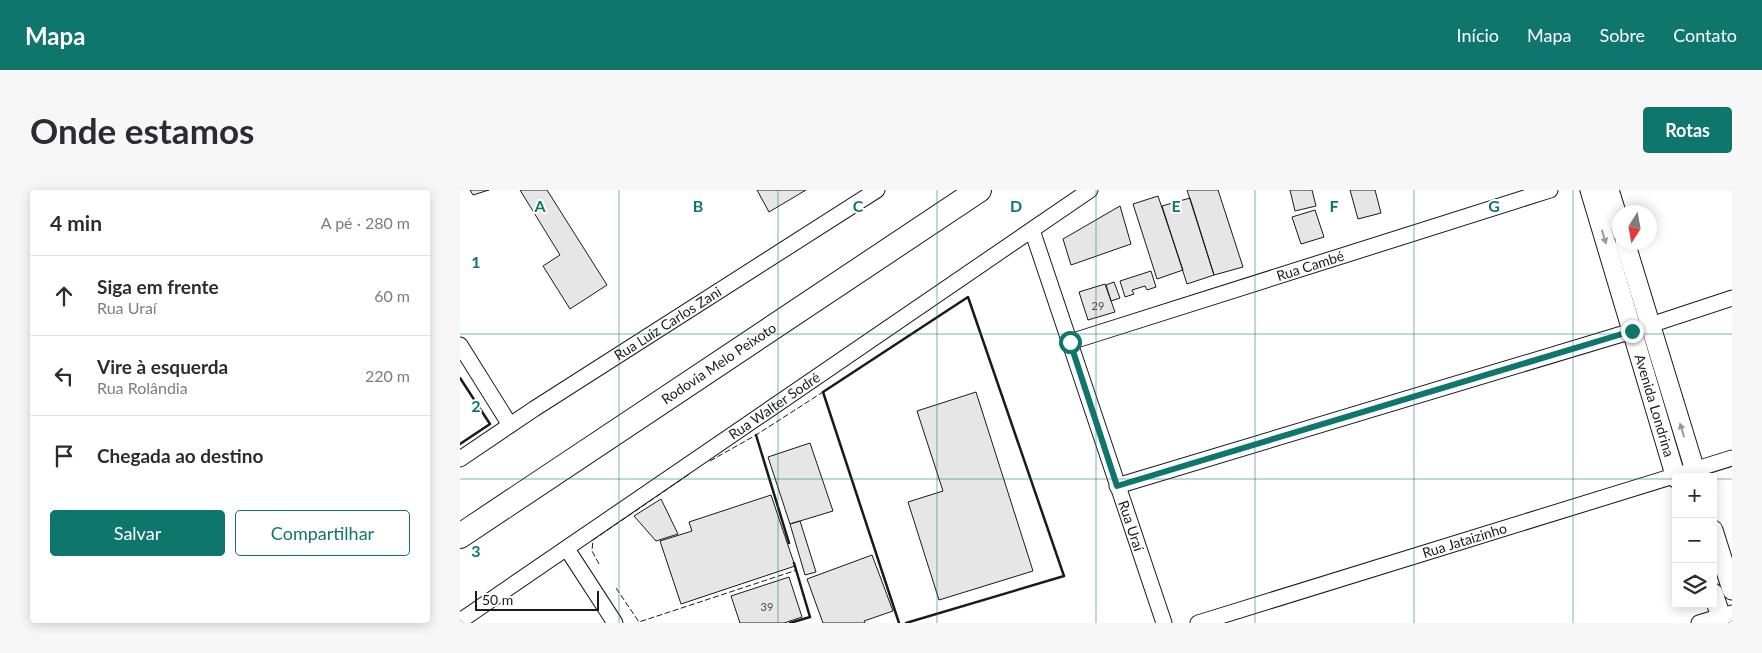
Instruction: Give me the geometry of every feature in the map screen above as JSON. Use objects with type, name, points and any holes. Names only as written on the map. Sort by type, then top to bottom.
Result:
[{"type":"main road","name":"Rodovia Melo Peixoto","points":[[460,536],[979,190]]},
{"type":"street","name":"Rua Luiz Carlos Zani","points":[[460,459],[877,190]]},
{"type":"street","name":"Rua Walter Sodré","points":[[460,620],[1090,190]]},
{"type":"street","name":"Rua Cambé","points":[[1070,342],[1550,190]]},
{"type":"street","name":"Avenida Londrina","points":[[1590,190],[1674,473]]},
{"type":"street","points":[[1609,190],[1614,205]]},
{"type":"street","name":"Rua Uraí","points":[[1032,230],[1164,623]]},
{"type":"street","name":"Avenida Londrina","points":[[1627,250],[1695,473]]},
{"type":"street","points":[[1117,486],[1632,331],[1732,298]]},
{"type":"street","points":[[460,345],[510,426]]},
{"type":"street","name":"Rua Jataizinho","points":[[1695,473],[1732,458]]},
{"type":"street","name":"Rua Jataizinho","points":[[1198,623],[1672,478]]},
{"type":"street","points":[[1717,543],[1732,590]]},
{"type":"street","points":[[566,549],[615,623]]},
{"type":"street","points":[[1699,623],[1725,617],[1717,601]]},
{"type":"building","points":[[470,190],[489,190],[473,195]]},
{"type":"building","points":[[520,190],[547,190],[607,285],[570,309],[543,266],[560,255]]},
{"type":"building","points":[[757,190],[806,190],[769,212]]},
{"type":"building","points":[[1187,190],[1218,190],[1243,267],[1214,275]]},
{"type":"building","points":[[1290,190],[1312,190],[1316,206],[1295,211]]},
{"type":"building","points":[[1350,190],[1375,190],[1381,213],[1358,219]]},
{"type":"building","points":[[1158,196],[1183,270],[1157,279],[1133,204]]},
{"type":"building","points":[[1190,198],[1214,275],[1187,284],[1162,206]]},
{"type":"building","points":[[1120,206],[1131,244],[1071,265],[1063,239]]},
{"type":"building","points":[[1315,210],[1324,237],[1301,244],[1292,217]]},
{"type":"building","points":[[1151,271],[1156,287],[1147,290],[1145,286],[1132,290],[1134,294],[1125,297],[1120,281]]},
{"type":"building","points":[[1114,282],[1120,298],[1111,301],[1106,285]]},
{"type":"building","points":[[1105,284],[1115,312],[1088,320],[1079,292]]},
{"type":"building","points":[[976,392],[1033,571],[939,600],[908,502],[943,491],[917,411]]},
{"type":"building","points":[[810,443],[833,511],[790,524],[768,457]]},
{"type":"building","points":[[771,495],[795,566],[681,604],[660,541],[692,531],[689,522]]},
{"type":"building","points":[[661,499],[678,534],[656,541],[634,516]]},
{"type":"building","points":[[800,521],[816,572],[805,575],[790,524]]},
{"type":"building","points":[[872,555],[893,611],[864,621],[865,623],[823,623],[807,579]]},
{"type":"building","points":[[789,577],[802,617],[784,623],[740,623],[731,596]]},
{"type":"fence","points":[[710,461],[756,435],[823,392]]},
{"type":"fence","points":[[599,564],[592,551],[593,540],[691,473]]},
{"type":"fence","points":[[616,588],[639,622],[797,570]]},
{"type":"wall","points":[[899,623],[823,392],[968,297],[1064,576],[906,623]]},
{"type":"wall","points":[[460,378],[490,424],[460,444]]},
{"type":"wall","points":[[756,435],[789,543]]},
{"type":"wall","points":[[790,623],[810,617],[794,563]]},
{"type":"route","points":[[1070,342],[1117,486],[1632,331]]}]
